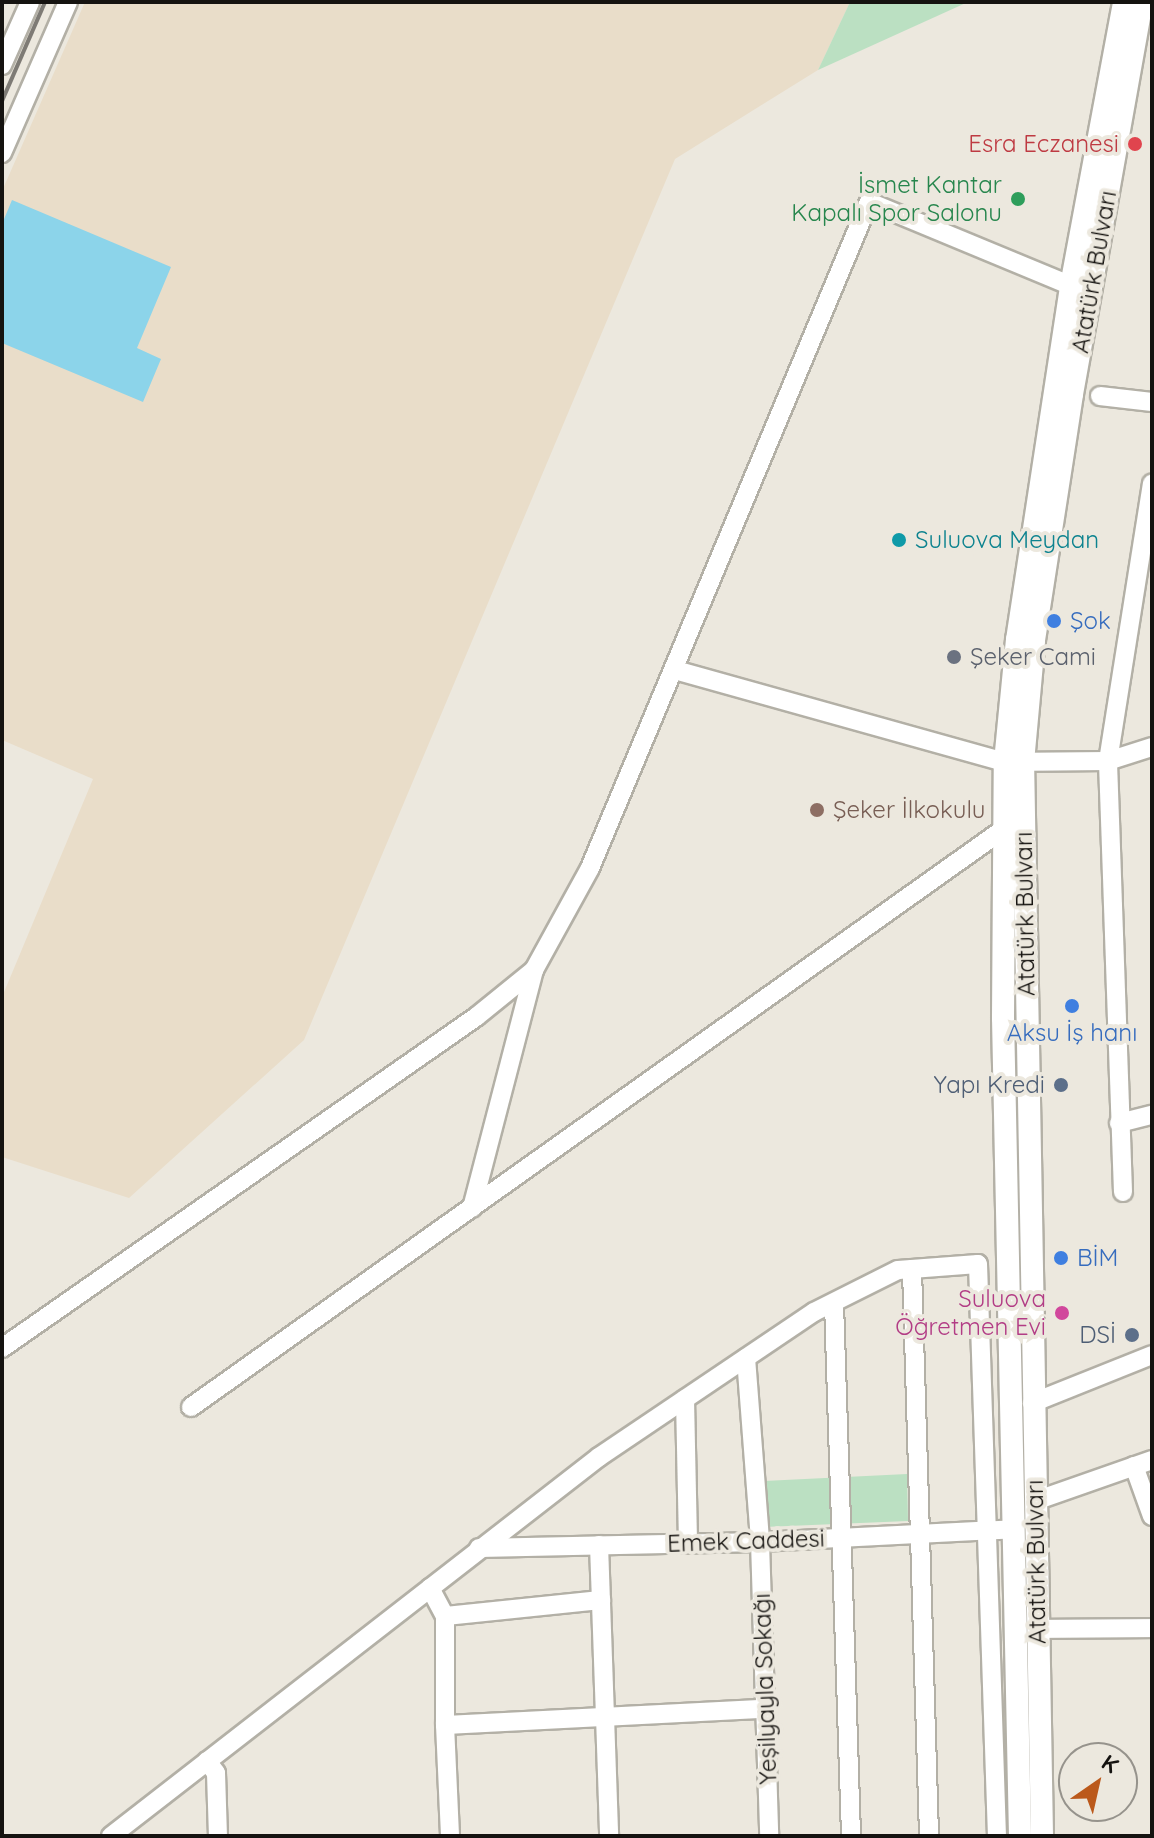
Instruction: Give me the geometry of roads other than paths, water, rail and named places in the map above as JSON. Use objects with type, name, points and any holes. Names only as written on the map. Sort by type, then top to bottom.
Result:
[{"type":"main road","name":"Atatürk Bulvarı","points":[[1124,2],[1135,42]]},
{"type":"main road","name":"Atatürk Bulvarı","points":[[1020,1836],[1003,1018],[1005,828],[1034,640],[1080,290],[1142,2]]},
{"type":"main road","name":"Atatürk Bulvarı","points":[[1014,762],[1042,1836]]},
{"type":"street","points":[[2,153],[68,2]]},
{"type":"street","points":[[2,65],[22,5]]},
{"type":"street","points":[[472,1208],[534,970],[590,868],[869,202],[1080,290]]},
{"type":"street","points":[[1100,396],[1152,402]]},
{"type":"street","points":[[1123,1192],[1108,761],[1152,483]]},
{"type":"street","points":[[675,670],[1014,762],[1108,761],[1152,747]]},
{"type":"street","points":[[191,1407],[1005,828]]},
{"type":"street","points":[[2,1348],[476,1017],[534,970]]},
{"type":"street","points":[[1119,1123],[1152,1115]]},
{"type":"street","points":[[111,1836],[599,1457],[746,1358],[834,1303],[898,1270],[978,1264],[997,1836]]},
{"type":"street","points":[[912,1269],[929,1836]]},
{"type":"street","points":[[834,1303],[839,1538],[851,1836]]},
{"type":"street","points":[[1032,1403],[1152,1355]]},
{"type":"street","name":"Yeşilyayla Sokağı","points":[[746,1358],[760,1542],[769,1836]]},
{"type":"street","points":[[685,1399],[688,1543]]},
{"type":"street","points":[[1035,1501],[1143,1463],[1152,1516]]},
{"type":"street","name":"Emek Caddesi","points":[[479,1548],[760,1542],[1014,1529]]},
{"type":"street","points":[[599,1545],[609,1836]]},
{"type":"street","points":[[430,1588],[445,1616],[445,1725],[450,1836]]},
{"type":"street","points":[[445,1616],[601,1600]]},
{"type":"street","points":[[1038,1629],[1152,1628]]},
{"type":"street","points":[[445,1725],[765,1709]]},
{"type":"street","points":[[207,1761],[216,1773],[218,1836]]},
{"type":"water","points":[[12,200],[171,267],[137,348],[161,359],[143,402],[2,343],[2,224]]},
{"type":"railway","points":[[2,101],[45,2]]},
{"type":"place","name":"Esra Eczanesi","points":[[1135,144]]},
{"type":"place","name":"İsmet Kantar Kapalı Spor Salonu","points":[[1018,199]]},
{"type":"place","name":"Suluova Meydan","points":[[899,540]]},
{"type":"place","name":"Şok","points":[[1054,621]]},
{"type":"place","name":"Şeker Cami","points":[[954,657]]},
{"type":"place","name":"Şeker İlkokulu","points":[[817,810]]},
{"type":"place","name":"Aksu İş hanı","points":[[1072,1006]]},
{"type":"place","name":"Yapı Kredi","points":[[1061,1085]]},
{"type":"place","name":"BİM","points":[[1061,1258]]},
{"type":"place","name":"Suluova Öğretmen Evi","points":[[1062,1313]]},
{"type":"place","name":"DSİ","points":[[1132,1335]]}]
